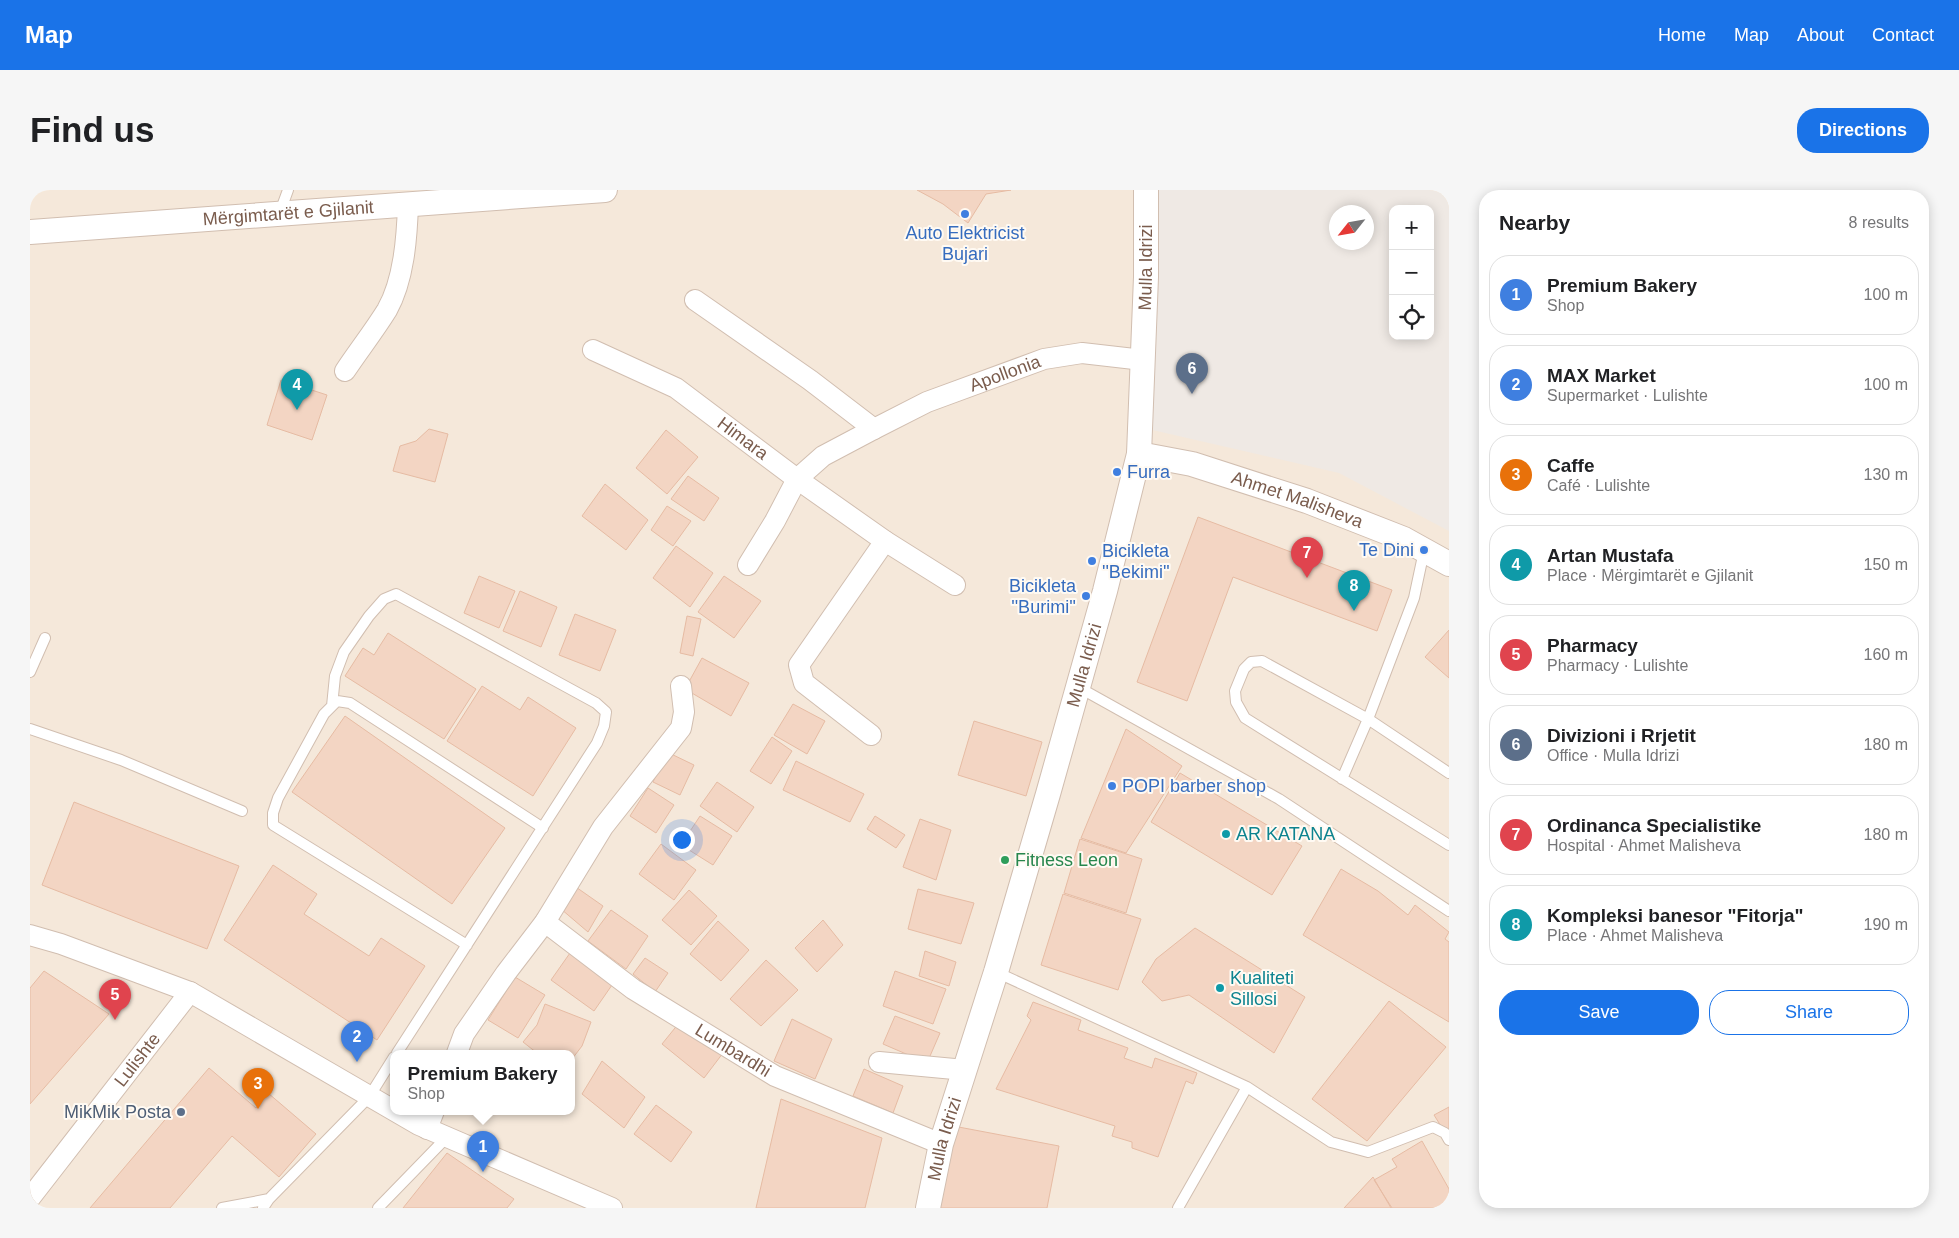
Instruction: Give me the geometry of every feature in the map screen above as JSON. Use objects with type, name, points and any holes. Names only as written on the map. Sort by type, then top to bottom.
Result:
[{"type":"street","name":"Mërgimtarët e Gjilanit","points":[[30,232],[598,190]]},
{"type":"street","name":"Mulla Idrizi","points":[[928,1208],[941,1144],[996,972],[1078,687],[1139,454],[1143,360],[1146,190]]},
{"type":"street","points":[[345,371],[388,308],[400,274],[407,236],[408,204]]},
{"type":"street","points":[[695,300],[810,380],[874,429]]},
{"type":"street","name":"Himara","points":[[593,350],[676,388],[798,480],[885,541],[955,585]]},
{"type":"street","name":"Apollonia","points":[[748,565],[798,480],[823,456],[874,429],[928,402],[1044,359],[1082,353],[1143,360]]},
{"type":"street","name":"Ahmet Malisheva","points":[[1139,454],[1192,464],[1307,501],[1404,538],[1449,564]]},
{"type":"street","points":[[871,735],[804,684],[799,666],[885,541]]},
{"type":"street","points":[[458,1050],[464,1034],[506,973],[545,922],[603,828],[681,728],[684,712],[682,686]]},
{"type":"street","name":"Lumbardhi","points":[[545,922],[633,990],[775,1076],[941,1144]]},
{"type":"street","points":[[30,936],[61,944],[190,992],[390,1109]]},
{"type":"street","name":"Lulishte","points":[[30,1198],[190,992]]},
{"type":"street","points":[[879,1062],[965,1070]]},
{"type":"street","points":[[407,1115],[427,1121],[447,1137],[612,1208]]},
{"type":"lane","points":[[279,214],[288,190]]},
{"type":"lane","points":[[1342,779],[1368,719],[1414,598],[1424,550]]},
{"type":"lane","points":[[332,706],[334,676],[344,652],[369,616],[384,599],[396,594],[596,703],[606,712],[604,726],[597,743],[399,1050]]},
{"type":"lane","points":[[30,672],[45,638]]},
{"type":"lane","points":[[1449,774],[1368,719],[1262,661],[1251,662],[1244,669],[1235,691],[1236,702],[1245,718],[1449,846]]},
{"type":"lane","points":[[1078,687],[1279,798],[1449,911]]},
{"type":"lane","points":[[467,945],[273,825],[273,812],[278,798],[324,714],[337,701],[350,703],[542,828]]},
{"type":"lane","points":[[30,729],[122,760],[242,811]]},
{"type":"lane","points":[[996,972],[1247,1087],[1331,1142],[1368,1152],[1433,1127],[1445,1133],[1449,1140]]},
{"type":"lane","points":[[222,1208],[266,1204],[369,1097],[390,1063]]},
{"type":"lane","points":[[1178,1208],[1247,1087]]},
{"type":"lane","points":[[378,1208],[447,1137]]},
{"type":"shaded area","points":[[30,190],[1140,190],[1129,449],[1097,589],[923,1208],[30,1208]]},
{"type":"shaded area","points":[[1148,190],[1449,190],[1449,531],[1339,473],[1148,429]]},
{"type":"shaded area","points":[[1151,190],[1449,190],[1449,1208],[934,1208],[1147,454]]},
{"type":"building","name":"Auto Elektricist Bujari","points":[[917,190],[1011,190],[986,194],[968,223],[943,204]]},
{"type":"building","points":[[281,380],[327,395],[312,440],[267,425]]},
{"type":"building","points":[[429,429],[448,434],[435,482],[393,471],[400,446],[416,441]]},
{"type":"building","points":[[666,430],[698,457],[667,494],[636,468]]},
{"type":"building","points":[[688,476],[719,498],[704,521],[671,499]]},
{"type":"building","points":[[605,484],[648,520],[626,550],[582,516]]},
{"type":"building","points":[[667,506],[691,521],[673,546],[651,530]]},
{"type":"building","points":[[1198,517],[1392,590],[1377,631],[1233,577],[1187,701],[1137,682]]},
{"type":"building","points":[[676,546],[713,573],[690,607],[653,578]]},
{"type":"building","points":[[479,576],[515,591],[499,628],[464,613]]},
{"type":"building","points":[[724,576],[761,601],[734,638],[698,612]]},
{"type":"building","points":[[520,591],[557,607],[541,647],[503,631]]},
{"type":"building","points":[[575,614],[616,630],[600,671],[559,655]]},
{"type":"building","points":[[687,616],[701,619],[693,656],[680,653]]},
{"type":"building","points":[[1449,630],[1449,678],[1425,657]]},
{"type":"building","points":[[388,633],[476,689],[444,739],[345,676],[363,648],[374,655]]},
{"type":"building","points":[[702,658],[749,683],[731,716],[685,689]]},
{"type":"building","points":[[482,686],[520,710],[528,697],[576,728],[533,796],[447,741]]},
{"type":"building","points":[[793,704],[825,721],[807,754],[774,735]]},
{"type":"building","points":[[345,716],[505,828],[452,904],[292,792]]},
{"type":"building","points":[[974,721],[1042,742],[1026,796],[958,775]]},
{"type":"building","points":[[1126,729],[1182,766],[1126,853],[1081,838]]},
{"type":"building","points":[[772,737],[792,751],[771,784],[750,771]]},
{"type":"building","points":[[667,752],[694,765],[680,795],[653,782]]},
{"type":"building","points":[[796,761],[864,794],[850,822],[783,790]]},
{"type":"building","name":"AR KATANA","points":[[1180,773],[1302,846],[1272,895],[1151,822]]},
{"type":"building","points":[[717,782],[754,807],[737,832],[700,806]]},
{"type":"building","points":[[648,788],[674,805],[656,833],[630,816]]},
{"type":"building","points":[[74,802],[239,866],[207,949],[42,885]]},
{"type":"building","points":[[700,816],[732,836],[713,865],[681,845]]},
{"type":"building","points":[[875,816],[905,835],[896,848],[867,829]]},
{"type":"building","points":[[920,819],[951,830],[936,880],[903,867]]},
{"type":"building","points":[[1080,839],[1142,859],[1126,913],[1064,893]]},
{"type":"building","points":[[661,844],[696,870],[674,900],[639,874]]},
{"type":"building","points":[[273,865],[317,894],[304,914],[369,956],[381,938],[425,966],[377,1040],[224,940]]},
{"type":"building","points":[[1341,869],[1378,891],[1408,915],[1415,905],[1449,932],[1445,939],[1449,942],[1449,1022],[1303,935]]},
{"type":"building","points":[[573,885],[603,906],[588,932],[561,909]]},
{"type":"building","points":[[918,889],[974,903],[961,944],[908,929]]},
{"type":"building","points":[[689,890],[717,916],[691,945],[662,920]]},
{"type":"building","points":[[1063,894],[1141,919],[1118,990],[1041,965]]},
{"type":"building","points":[[611,910],[648,936],[626,969],[588,941]]},
{"type":"building","points":[[823,920],[843,945],[817,972],[795,948]]},
{"type":"building","points":[[718,921],[749,950],[721,981],[690,954]]},
{"type":"building","name":"Kualiteti Sillosi","points":[[1195,928],[1305,997],[1274,1053],[1189,995],[1162,1001],[1142,982],[1156,959]]},
{"type":"building","points":[[925,951],[956,962],[949,986],[919,976]]},
{"type":"building","points":[[570,953],[612,985],[594,1011],[551,980]]},
{"type":"building","points":[[645,958],[668,973],[655,992],[633,974]]},
{"type":"building","points":[[766,960],[798,990],[761,1026],[730,999]]},
{"type":"building","points":[[44,971],[109,1014],[30,1104],[30,988]]},
{"type":"building","points":[[895,971],[946,989],[933,1024],[883,1006]]},
{"type":"building","points":[[515,977],[545,995],[518,1038],[488,1020]]},
{"type":"building","points":[[1389,1001],[1446,1047],[1367,1141],[1312,1099]]},
{"type":"building","points":[[1033,1002],[1081,1020],[1078,1030],[1128,1048],[1124,1058],[1152,1068],[1155,1058],[1197,1073],[1193,1084],[1186,1081],[1158,1157],[1132,1148],[1132,1142],[1112,1136],[1115,1126],[996,1089],[1031,1020],[1027,1016]]},
{"type":"building","points":[[545,1004],[591,1022],[582,1046],[575,1055],[575,1050],[533,1050],[523,1042],[537,1025]]},
{"type":"building","points":[[895,1016],[940,1033],[927,1063],[883,1044]]},
{"type":"building","points":[[792,1019],[832,1039],[815,1079],[774,1061]]},
{"type":"building","points":[[679,1023],[723,1053],[704,1078],[662,1044]]},
{"type":"building","points":[[602,1061],[645,1097],[624,1128],[582,1094]]},
{"type":"building","points":[[209,1068],[256,1108],[268,1093],[316,1134],[279,1177],[232,1136],[170,1208],[90,1208]]},
{"type":"building","points":[[864,1069],[903,1086],[893,1113],[853,1096]]},
{"type":"building","points":[[781,1099],[882,1138],[865,1208],[756,1208]]},
{"type":"building","points":[[656,1105],[692,1132],[671,1162],[634,1134]]},
{"type":"building","points":[[1449,1107],[1449,1139],[1434,1115]]},
{"type":"building","points":[[948,1125],[1059,1146],[1047,1208],[932,1208]]},
{"type":"building","points":[[1422,1141],[1449,1189],[1449,1208],[1392,1208],[1374,1180],[1397,1167],[1392,1159]]},
{"type":"building","points":[[447,1153],[514,1199],[507,1208],[403,1208]]},
{"type":"building","points":[[1373,1177],[1391,1208],[1344,1208]]},
{"type":"place","name":"Auto Elektricist Bujari","points":[[965,214]]},
{"type":"place","name":"Divizioni i Rrjetit","points":[[1192,394]]},
{"type":"place","name":"Artan Mustafa","points":[[297,410]]},
{"type":"place","name":"Furra","points":[[1117,472]]},
{"type":"place","name":"Te Dini","points":[[1424,550]]},
{"type":"place","name":"Bicikleta ''Bekimi''","points":[[1092,561]]},
{"type":"place","name":"Ordinanca Specialistike","points":[[1307,578]]},
{"type":"place","name":"Bicikleta ''Burimi''","points":[[1086,596]]},
{"type":"place","name":"Kompleksi banesor \"Fitorja\"","points":[[1354,611]]},
{"type":"place","name":"POPI barber shop","points":[[1112,786]]},
{"type":"place","name":"AR KATANA","points":[[1226,834]]},
{"type":"place","name":"Fitness Leon","points":[[1005,860]]},
{"type":"place","name":"Kualiteti Sillosi","points":[[1220,988]]},
{"type":"place","name":"Pharmacy","points":[[115,1020]]},
{"type":"place","name":"MAX Market","points":[[357,1062]]},
{"type":"place","name":"Caffe","points":[[258,1109]]},
{"type":"place","name":"MikMik Posta","points":[[181,1112]]},
{"type":"place","name":"Premium Bakery","points":[[483,1172]]}]
